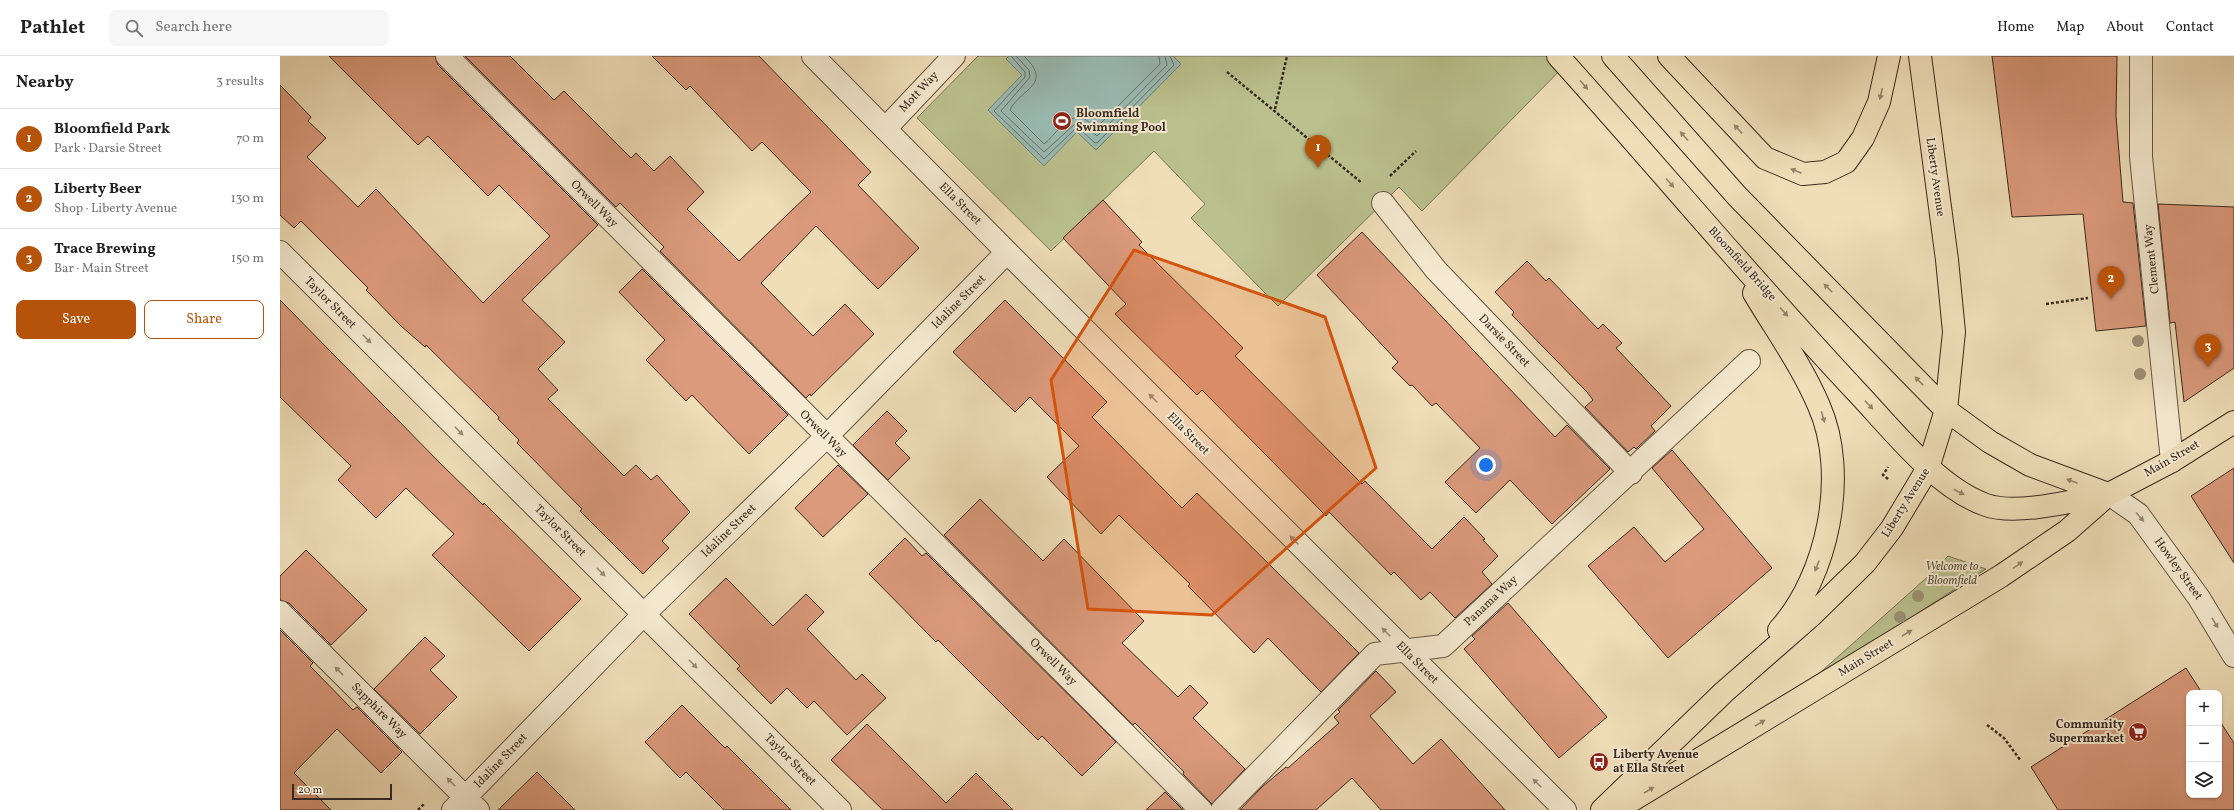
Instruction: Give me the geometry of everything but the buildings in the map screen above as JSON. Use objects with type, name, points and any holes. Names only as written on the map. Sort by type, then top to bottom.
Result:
[{"type":"main road","name":"Bloomfield Bridge","points":[[1558,56],[1832,366],[1928,468]]},
{"type":"main road","points":[[1613,56],[1738,196],[1946,410],[1990,442],[2030,465],[2109,494]]},
{"type":"main road","points":[[1669,56],[1765,158],[1803,174],[1825,172],[1846,162],[1863,138],[1879,102],[1889,56]]},
{"type":"main road","name":"Liberty Avenue","points":[[1602,810],[1724,692],[1812,615],[1865,563],[1892,528],[1928,468],[1946,410],[1954,332],[1947,260],[1920,56]]},
{"type":"main road","points":[[1724,692],[1794,614],[1814,574],[1826,543],[1832,481],[1830,442],[1820,407],[1807,381],[1727,247]]},
{"type":"main road","name":"Main Street","points":[[1616,810],[2001,576],[2067,531],[2109,494],[2172,461],[2234,422]]},
{"type":"main road","name":"Main Street","points":[[1928,468],[1949,486],[1987,506],[2020,509],[2109,494]]},
{"type":"street","name":"Orwell Way","points":[[447,56],[826,437],[1201,810]]},
{"type":"street","name":"Ella Street","points":[[813,56],[1403,650],[1565,810]]},
{"type":"street","name":"Mott Way","points":[[885,129],[954,56]]},
{"type":"street","name":"Clement Way","points":[[2141,56],[2141,157],[2172,461]]},
{"type":"street","name":"Darsie Street","points":[[1378,198],[1436,270],[1631,473]]},
{"type":"street","name":"Taylor Street","points":[[280,252],[840,810]]},
{"type":"street","name":"Idaline Street","points":[[466,806],[644,614],[826,437],[1007,252]]},
{"type":"street","name":"Panama Way","points":[[1222,810],[1375,654],[1443,646],[1631,473],[1749,361]]},
{"type":"street","name":"Howley Street","points":[[2109,494],[2138,514],[2199,598],[2234,656]]},
{"type":"street","name":"Sapphire Way","points":[[280,612],[466,806]]},
{"type":"path","points":[[1275,109],[1287,56]]},
{"type":"path","points":[[1227,72],[1275,109],[1378,198],[1416,151]]},
{"type":"path","points":[[2046,304],[2088,298]]},
{"type":"path","points":[[1987,725],[2004,738],[2021,761]]},
{"type":"highlighted area","points":[[1134,250],[1325,317],[1376,468],[1212,615],[1088,609],[1051,380]]},
{"type":"green space","points":[[978,56],[1574,56],[1422,211],[1399,187],[1278,306],[1191,218],[1205,204],[1154,151],[1051,251],[917,118]]},
{"type":"green space","name":"Welcome to Bloomfield","points":[[1948,556],[1986,569],[1805,686],[1932,573]]},
{"type":"water","name":"Bloomfield Swimming Pool","points":[[1009,56],[1173,56],[1181,64],[1096,150],[1077,132],[1044,166],[988,110],[1022,75],[1006,59]]},
{"type":"place","name":"Bloomfield Swimming Pool","points":[[1062,121]]},
{"type":"place","name":"Bloomfield Park","points":[[1318,168]]},
{"type":"place","name":"Liberty Beer","points":[[2111,299]]},
{"type":"place","name":"Trace Brewing","points":[[2208,367]]},
{"type":"place","name":"Community Supermarket","points":[[2138,732]]},
{"type":"place","name":"Liberty Avenue at Ella Street","points":[[1599,762]]}]
